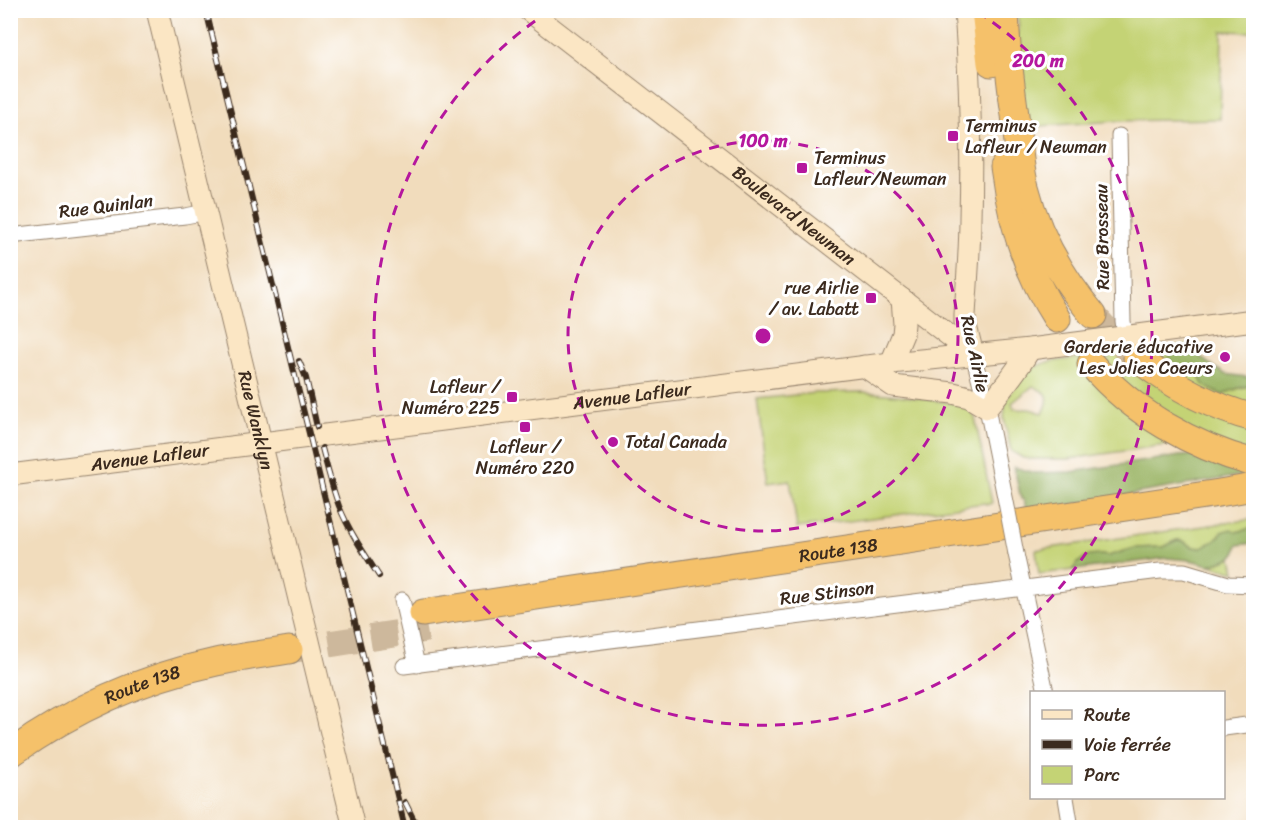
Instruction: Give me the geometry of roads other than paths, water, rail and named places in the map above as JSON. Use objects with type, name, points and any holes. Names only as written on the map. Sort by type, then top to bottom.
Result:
[{"type":"highway","points":[[985,10],[1010,207],[1028,264],[1057,319]]},
{"type":"highway","points":[[1005,10],[1011,85],[1022,171],[1029,201],[1040,232],[1055,263],[1093,315]]},
{"type":"highway","points":[[1131,347],[1153,370],[1184,390],[1215,405],[1254,418]]},
{"type":"highway","points":[[1091,364],[1119,392],[1162,423],[1203,445],[1254,463]]},
{"type":"highway","name":"Route 138","points":[[417,614],[1254,487]]},
{"type":"highway","name":"Route 138","points":[[417,614],[1254,506]]},
{"type":"highway","name":"Route 138","points":[[10,733],[67,698],[153,661],[209,646],[287,641],[156,679],[123,691],[47,730],[10,754]]},
{"type":"main road","name":"Rue Wanklyn","points":[[157,10],[354,828]]},
{"type":"main road","name":"Boulevard Newman","points":[[528,10],[973,354]]},
{"type":"main road","name":"Rue Airlie","points":[[965,10],[969,61],[970,134],[970,218],[965,322],[973,354]]},
{"type":"main road","points":[[891,363],[903,334],[902,299]]},
{"type":"main road","name":"Avenue Lafleur","points":[[10,475],[864,366],[1030,349],[1131,347],[1254,320]]},
{"type":"main road","points":[[864,366],[893,386],[953,393],[969,397],[987,408],[1020,366],[1030,349]]},
{"type":"street","name":"Rue Brosseau","points":[[1119,136],[1123,321],[1131,347]]},
{"type":"street","name":"Rue Quinlan","points":[[10,236],[207,212]]},
{"type":"street","name":"Rue Airlie","points":[[973,354],[987,408],[1046,691]]},
{"type":"street","name":"Rue Stinson","points":[[417,614],[411,666],[1169,570],[1184,571],[1228,584],[1254,585]]},
{"type":"street","points":[[1225,728],[1254,724]]},
{"type":"street","points":[[1066,799],[1071,828]]},
{"type":"tunnel","points":[[1093,315],[1137,358]]},
{"type":"tunnel","points":[[289,650],[427,629]]},
{"type":"railway","points":[[206,10],[405,828]]},
{"type":"railway","points":[[299,361],[306,378],[317,427]]},
{"type":"railway","points":[[322,448],[343,515],[379,576]]},
{"type":"railway","points":[[405,802],[418,828]]},
{"type":"place","name":"Terminus Lafleur / Newman","points":[[953,136]]},
{"type":"place","name":"Terminus Lafleur/Newman","points":[[802,168]]},
{"type":"place","name":"rue Airlie / av. Labatt","points":[[871,298]]},
{"type":"place","name":"Garderie éducative Les Jolies Coeurs","points":[[1225,357]]},
{"type":"place","name":"Lafleur / Numéro 225","points":[[512,397]]},
{"type":"place","name":"Lafleur / Numéro 220","points":[[525,427]]},
{"type":"place","name":"Total Canada","points":[[613,442]]}]
